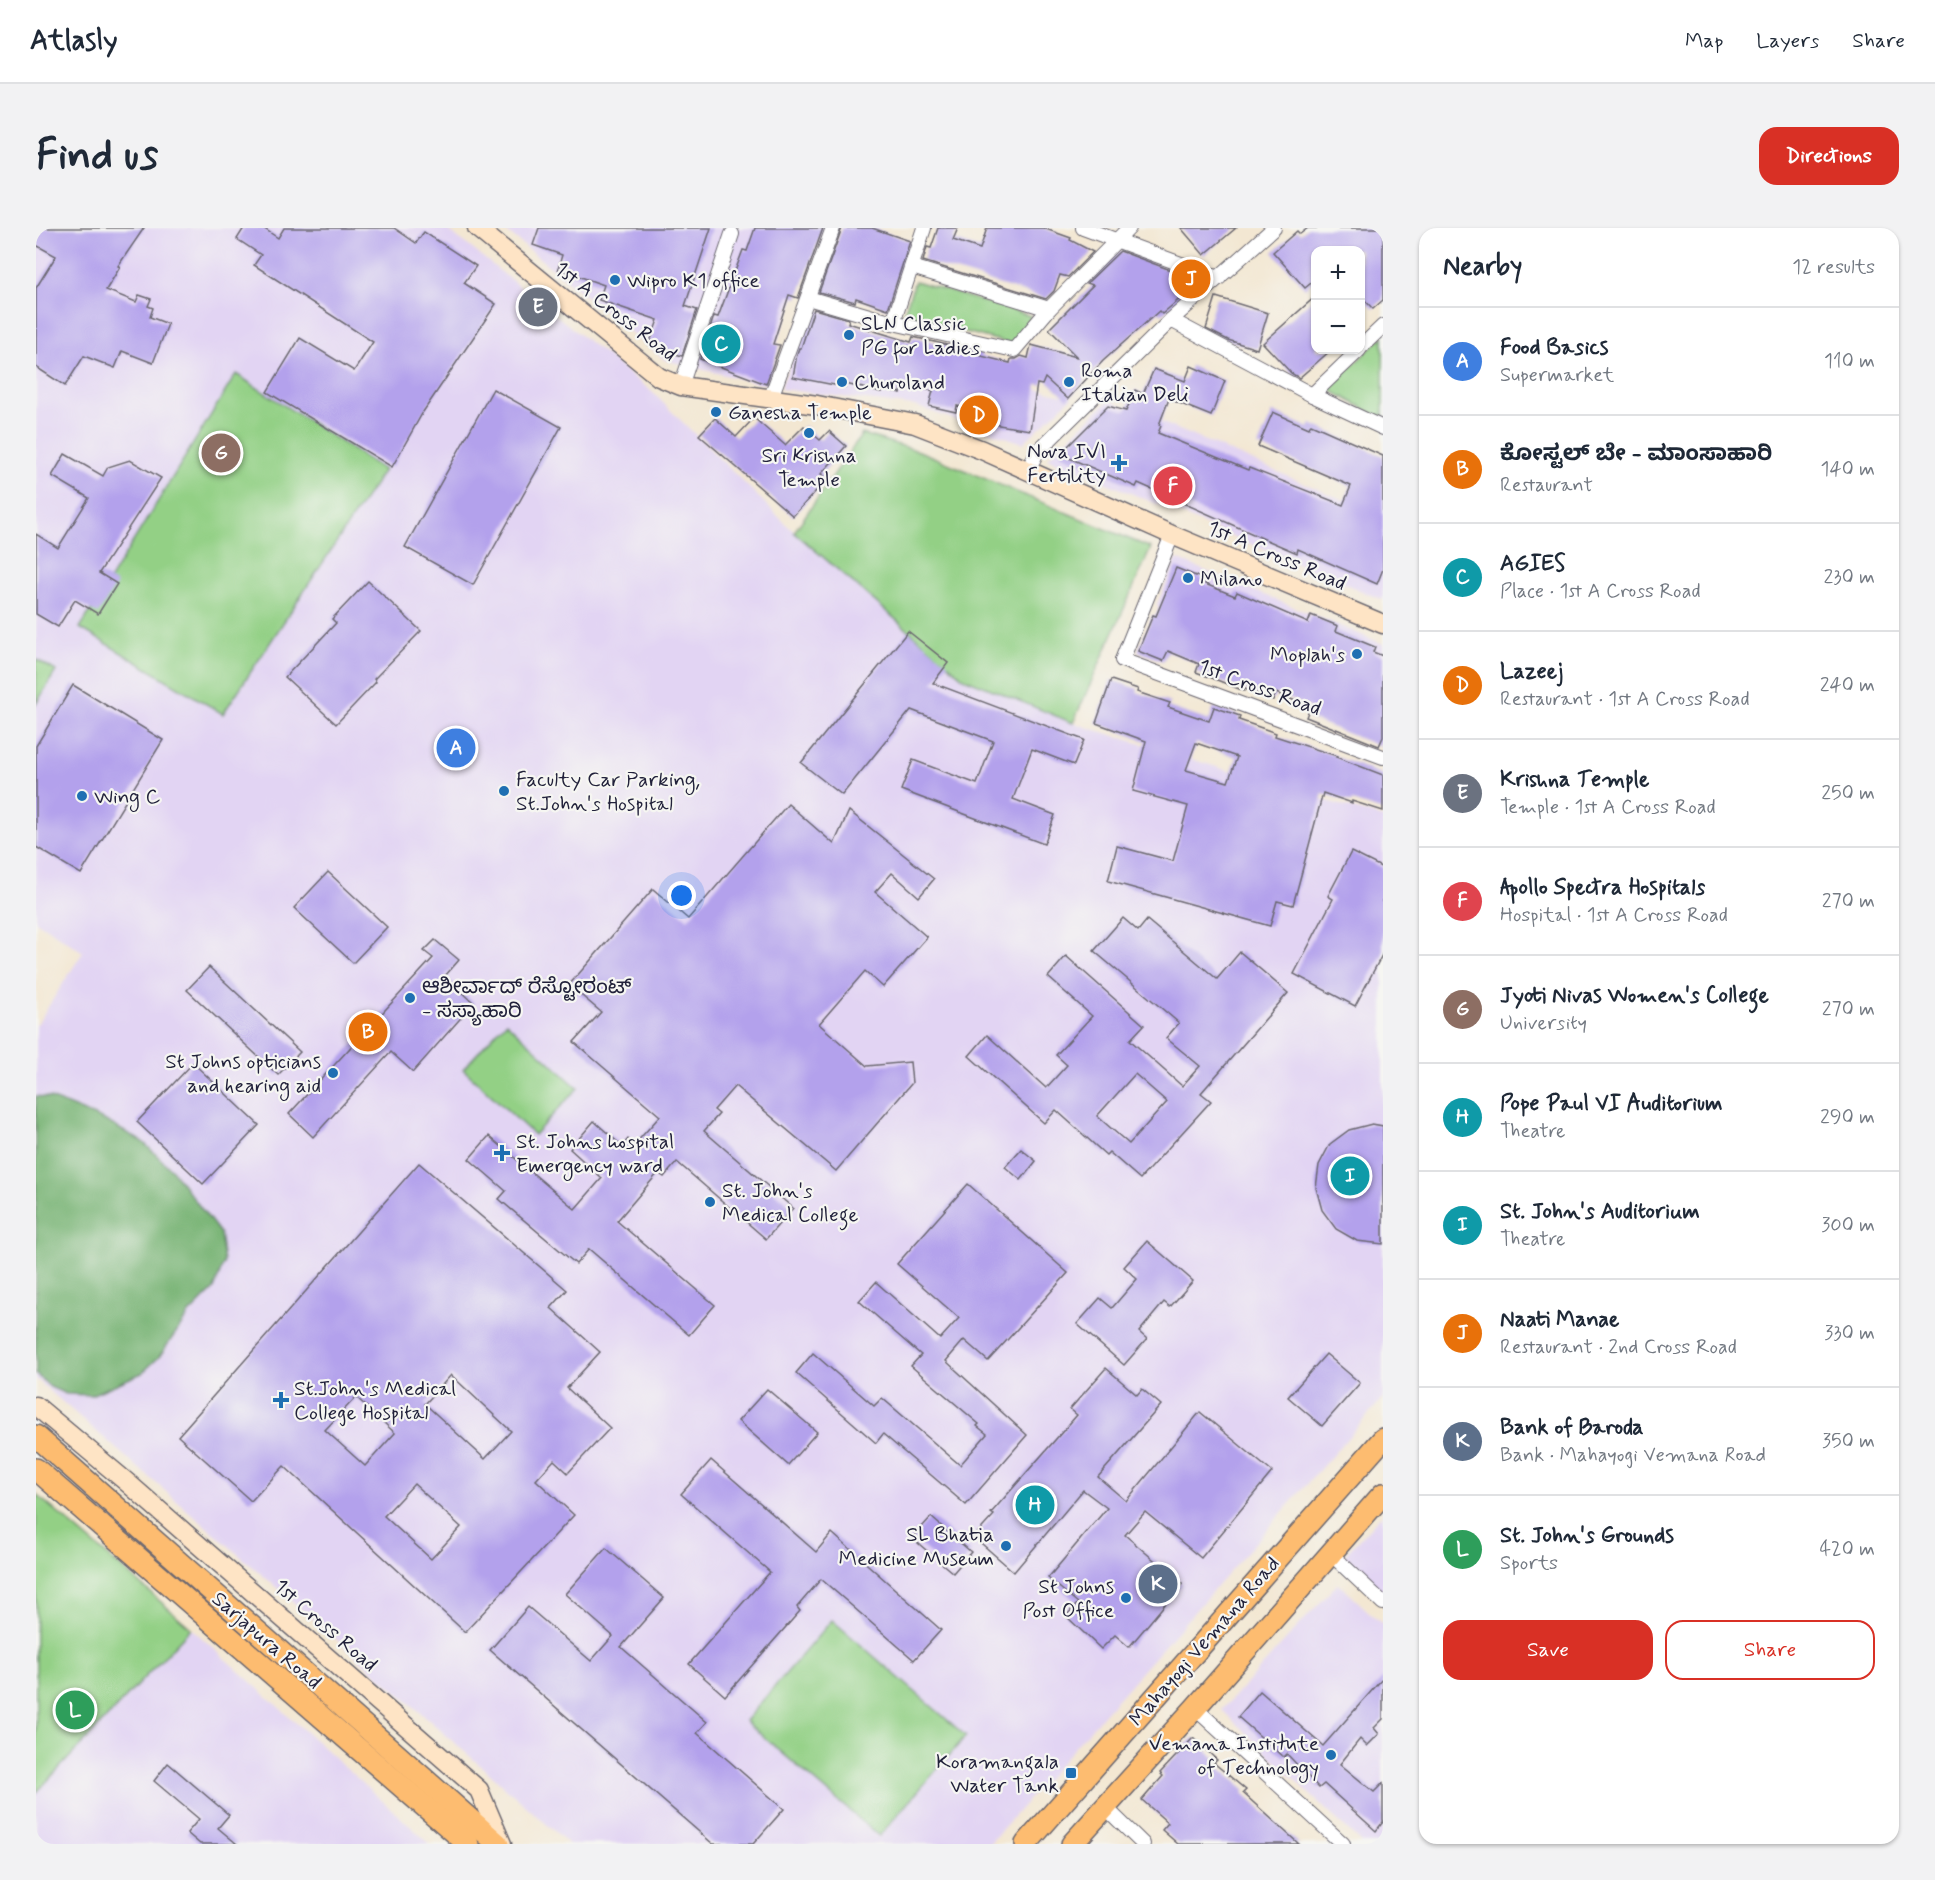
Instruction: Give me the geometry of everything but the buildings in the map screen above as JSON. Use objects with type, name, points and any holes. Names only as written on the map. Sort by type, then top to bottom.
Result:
[{"type":"main road","name":"Sarjapura Road","points":[[36,1436],[500,1844]]},
{"type":"main road","name":"Mahayogi Vemana Road","points":[[1026,1844],[1383,1438]]},
{"type":"main road","name":"Sarjapura Road","points":[[36,1469],[468,1844]]},
{"type":"main road","name":"Mahayogi Vemana Road","points":[[1072,1844],[1196,1708],[1383,1494]]},
{"type":"street","name":"1st A Cross Road","points":[[477,228],[659,377],[681,386],[817,405],[915,424],[982,450],[1172,536],[1383,624]]},
{"type":"street","points":[[770,400],[833,228]]},
{"type":"street","points":[[893,323],[924,228]]},
{"type":"street","points":[[1083,228],[1219,278]]},
{"type":"street","points":[[808,298],[893,323],[1014,350],[1049,309],[1129,228]]},
{"type":"street","points":[[1028,470],[1037,452],[1172,320],[1274,228]]},
{"type":"street","points":[[681,386],[732,234]]},
{"type":"street","points":[[912,267],[1049,309]]},
{"type":"street","points":[[1172,320],[1312,395],[1383,428]]},
{"type":"street","points":[[1365,344],[1383,326]]},
{"type":"street","points":[[1312,395],[1355,354]]},
{"type":"street","name":"1st Cross Road","points":[[1172,536],[1122,660],[1383,757]]},
{"type":"street","name":"1st Cross Road","points":[[36,1406],[405,1723],[479,1790],[500,1844]]},
{"type":"street","points":[[1331,1554],[1383,1603]]},
{"type":"street","points":[[1196,1708],[1343,1844]]},
{"type":"street","points":[[1105,1807],[1143,1844]]},
{"type":"shaded area","name":"St. John's Medical College","points":[[36,228],[446,228],[651,391],[794,532],[964,678],[1073,723],[1383,818],[1383,1398],[989,1844],[569,1844],[36,1379],[36,1026],[83,952],[36,921]]},
{"type":"shaded area","points":[[502,228],[821,228],[761,384],[665,360]]},
{"type":"shaded area","points":[[802,335],[1072,397],[1023,443],[915,406],[780,389]]},
{"type":"shaded area","points":[[1109,400],[1383,517],[1383,600],[1048,458]]},
{"type":"shaded area","points":[[1177,559],[1383,644],[1383,697],[1156,606]]},
{"type":"shaded area","points":[[36,1494],[191,1628],[430,1844],[36,1844]]},
{"type":"shaded area","points":[[1383,1513],[1383,1593],[1343,1557]]},
{"type":"shaded area","points":[[1338,1583],[1383,1625],[1383,1844],[1362,1844],[1222,1710]]},
{"type":"green space","points":[[915,281],[1031,316],[1015,345],[903,315]]},
{"type":"green space","points":[[1383,336],[1383,419],[1328,389]]},
{"type":"green space","points":[[236,374],[384,470],[223,714],[80,628]]},
{"type":"green space","points":[[862,434],[919,451],[1151,548],[1073,723],[964,678],[794,532]]},
{"type":"green space","points":[[36,659],[56,671],[36,704]]},
{"type":"green space","points":[[506,1022],[578,1088],[534,1135],[463,1069]]},
{"type":"green space","points":[[36,1096],[50,1098],[104,1120],[143,1142],[172,1170],[220,1233],[224,1262],[214,1289],[189,1314],[159,1357],[142,1373],[91,1395],[66,1394],[50,1387],[36,1374]]},
{"type":"green space","points":[[36,1494],[191,1628],[36,1793]]},
{"type":"green space","points":[[832,1620],[966,1736],[879,1836],[745,1721]]},
{"type":"place","name":"Naati Manae","points":[[1191,279]]},
{"type":"place","name":"Wipro K1 office","points":[[615,280]]},
{"type":"place","name":"Krishna Temple","points":[[538,307]]},
{"type":"place","name":"SLN Classic PG for Ladies","points":[[849,335]]},
{"type":"place","name":"AGIES","points":[[721,344]]},
{"type":"place","name":"Churoland","points":[[842,382]]},
{"type":"place","name":"Roma Italian Deli","points":[[1069,382]]},
{"type":"place","name":"Ganesha Temple","points":[[716,412]]},
{"type":"place","name":"Lazeej","points":[[979,415]]},
{"type":"place","name":"Sri Krishna Temple","points":[[809,433]]},
{"type":"place","name":"Jyoti Nivas Women's College","points":[[221,453]]},
{"type":"place","name":"Nova IVI Fertility","points":[[1119,463]]},
{"type":"place","name":"Apollo Spectra Hospitals","points":[[1173,486]]},
{"type":"place","name":"Milano","points":[[1188,578]]},
{"type":"place","name":"Moplah's","points":[[1357,654]]},
{"type":"place","name":"Food Basics","points":[[456,748]]},
{"type":"place","name":"Faculty Car Parking, St.John's Hospital","points":[[504,791]]},
{"type":"place","name":"Wing C","points":[[82,796]]},
{"type":"place","name":"ಆಶೀರ್ವಾದ್ ರೆಸ್ಟೋರಂಟ್ - ಸಸ್ಯಾಹಾರಿ","points":[[410,998]]},
{"type":"place","name":"ಕೋಸ್ಟಲ್ ಬೇ - ಮಾಂಸಾಹಾರಿ","points":[[368,1032]]},
{"type":"place","name":"St Johns opticians and hearing aid","points":[[333,1073]]},
{"type":"place","name":"St. Johns hospital Emergency ward","points":[[502,1153]]},
{"type":"place","name":"St. John's Auditorium","points":[[1350,1176]]},
{"type":"place","name":"St. John's Medical College","points":[[710,1202]]},
{"type":"place","name":"St.John's Medical College Hospital","points":[[281,1400]]},
{"type":"place","name":"Pope Paul VI Auditorium","points":[[1035,1505]]},
{"type":"place","name":"SL Bhatia Medicine Museum","points":[[1006,1546]]},
{"type":"place","name":"Bank of Baroda","points":[[1158,1584]]},
{"type":"place","name":"St Johns Post Office","points":[[1126,1598]]},
{"type":"place","name":"St. John's Grounds","points":[[75,1710]]},
{"type":"place","name":"Vemana Institute of Technology","points":[[1331,1755]]},
{"type":"place","name":"Koramangala Water Tank","points":[[1071,1773]]}]
